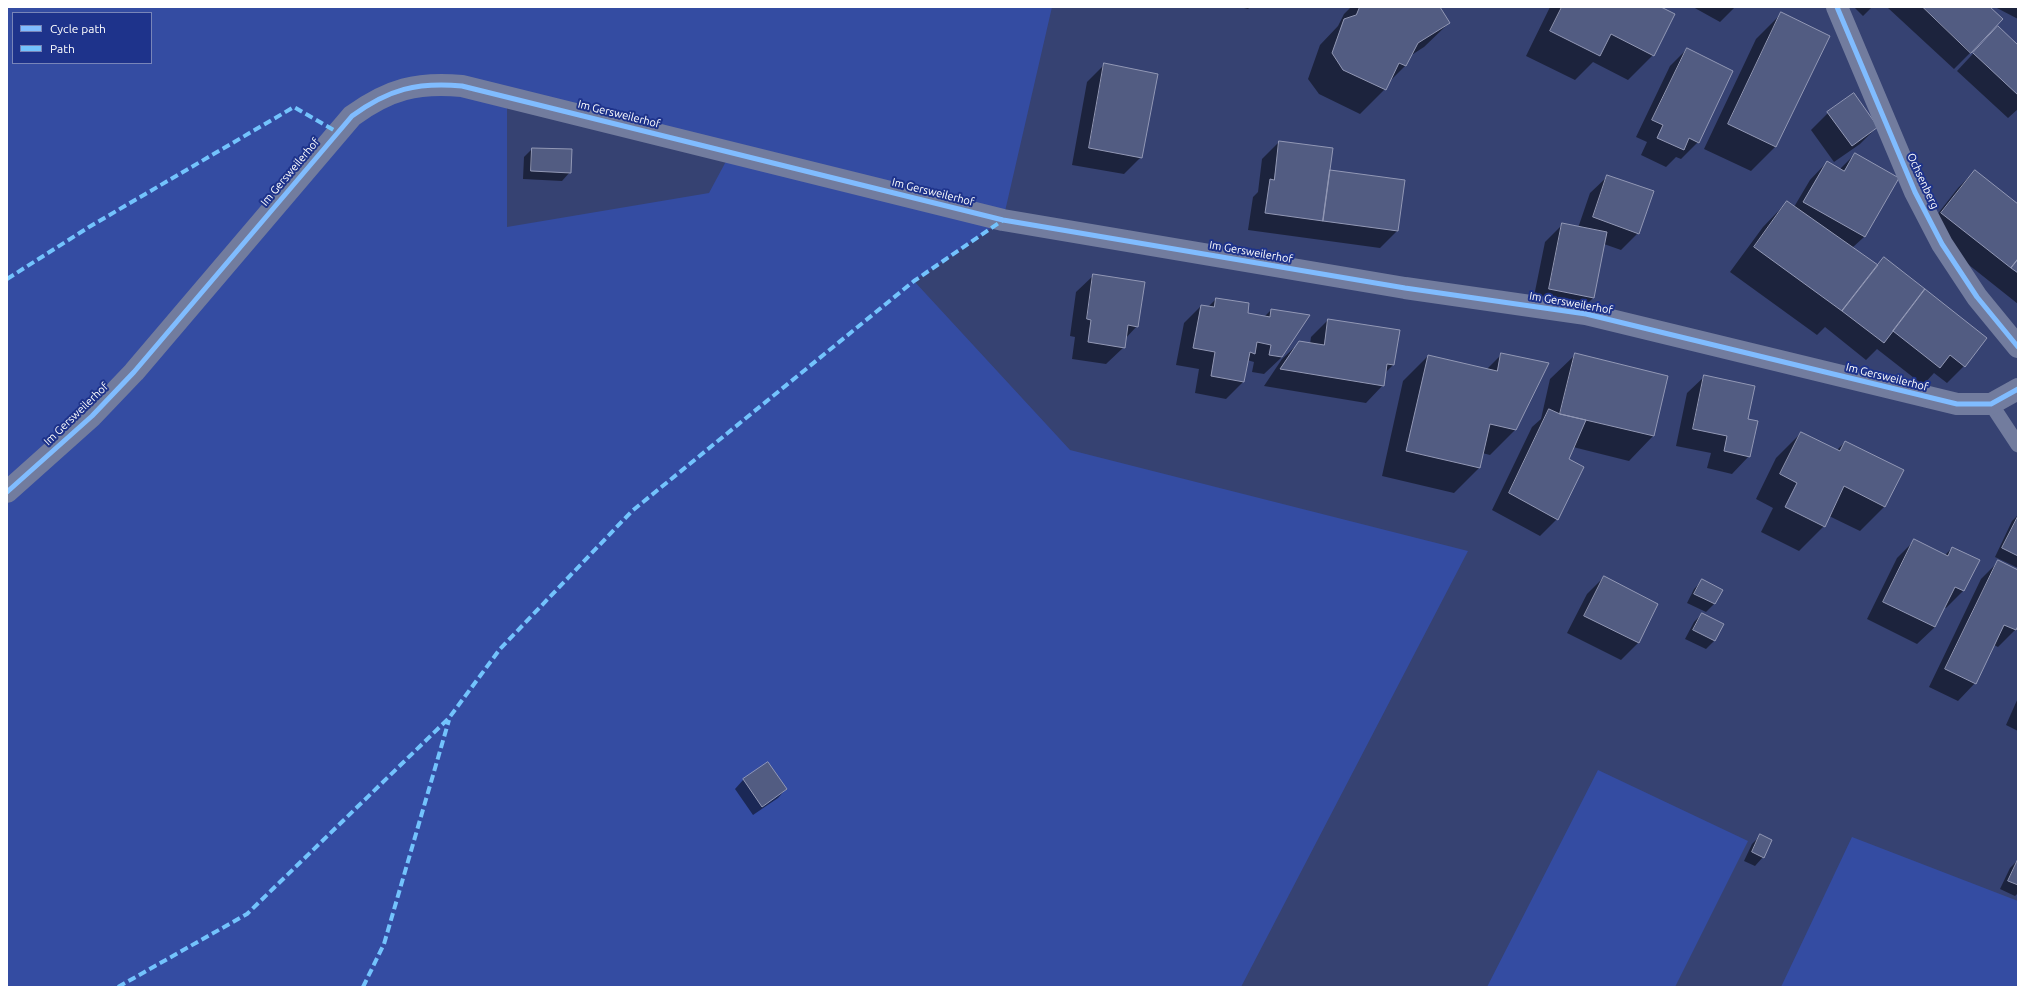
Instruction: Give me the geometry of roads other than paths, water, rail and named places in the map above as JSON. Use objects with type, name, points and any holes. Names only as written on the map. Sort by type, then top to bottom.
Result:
[{"type":"street","name":"Ochsenberg","points":[[1837,7],[1915,192],[1942,244],[1976,297],[2018,347]]},
{"type":"street","name":"Im Gersweilerhof","points":[[7,492],[92,416],[134,372],[352,116],[369,103],[389,93],[412,86],[437,84],[462,86],[1003,220],[1405,288],[1586,314],[1957,404],[1991,404],[2018,389]]},
{"type":"lane","points":[[1991,404],[2018,445]]}]
